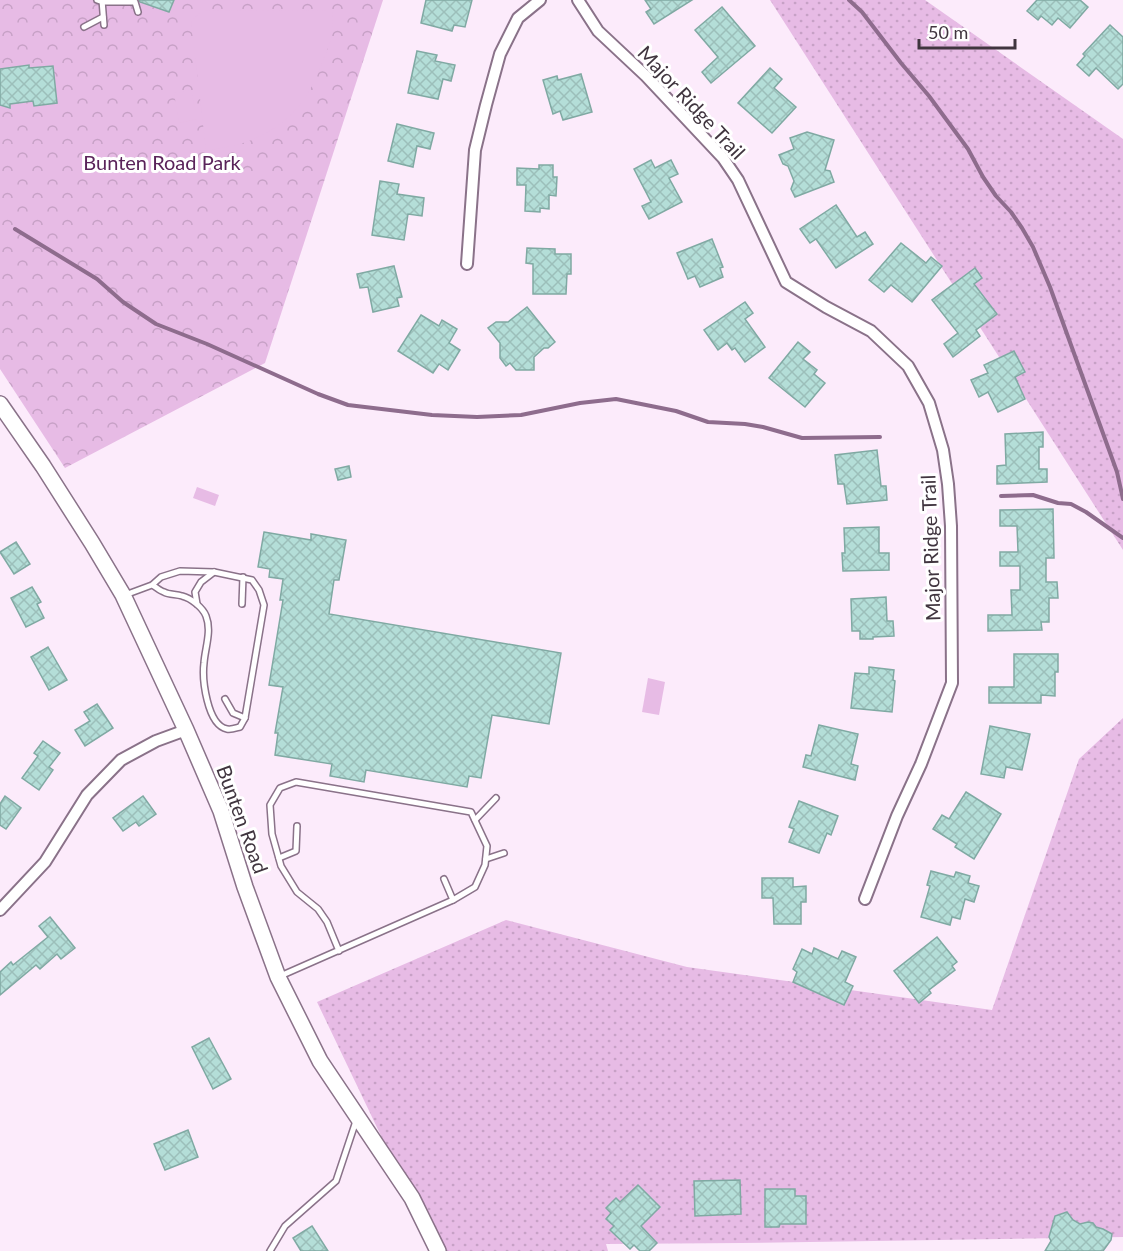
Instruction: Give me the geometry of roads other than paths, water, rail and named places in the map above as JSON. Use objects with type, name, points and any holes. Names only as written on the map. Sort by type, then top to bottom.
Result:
[{"type":"street","points":[[467,264],[475,150],[500,54],[518,18],[540,0]]},
{"type":"street","name":"Major Ridge Trail","points":[[578,0],[598,30],[646,76],[723,158],[738,180],[786,282],[871,331],[908,366],[929,403],[943,450],[949,494],[952,683],[925,755],[897,816],[866,899]]},
{"type":"street","name":"Bunten Road","points":[[0,405],[43,466],[123,595],[186,729],[221,811],[245,887],[278,977],[320,1061],[411,1198],[438,1251]]},
{"type":"street","points":[[0,910],[45,862],[87,795],[121,760],[156,741],[186,729]]},
{"type":"lane","points":[[104,25],[101,1],[135,1],[138,12]]},
{"type":"lane","points":[[84,27],[103,17]]},
{"type":"lane","points":[[123,595],[152,585],[161,578],[180,571],[214,572],[252,580],[259,590],[264,605],[245,718],[240,727],[229,730],[220,727],[212,717],[204,672],[208,628],[206,616],[197,604],[184,596],[165,593],[152,585]]},
{"type":"lane","points":[[197,604],[195,592],[201,582],[214,572]]},
{"type":"lane","points":[[242,604],[243,577]]},
{"type":"lane","points":[[225,699],[234,713],[245,718]]},
{"type":"lane","points":[[278,977],[339,951],[453,900],[476,887],[486,865],[487,846],[471,812],[296,782],[280,788],[270,805],[272,834],[281,866],[297,892],[318,909],[327,922],[339,951]]},
{"type":"lane","points":[[475,820],[496,798]]},
{"type":"lane","points":[[279,858],[296,851],[297,826]]},
{"type":"lane","points":[[486,859],[504,853]]},
{"type":"lane","points":[[444,879],[453,900]]},
{"type":"lane","points":[[270,1251],[285,1226],[336,1181],[357,1118]]},
{"type":"waterway","points":[[849,0],[862,12],[929,96],[968,149],[983,177],[1011,212],[1033,247],[1050,287],[1117,472],[1123,499]]},
{"type":"waterway","points":[[15,229],[97,279],[123,302],[156,324],[348,405],[432,415],[477,417],[521,415],[580,403],[616,399],[676,411],[708,422],[763,427],[802,438],[880,437]]},
{"type":"waterway","points":[[1001,496],[1033,495],[1058,503],[1071,504],[1123,538]]},
{"type":"park label","name":"Bunten Road Park","points":[[162,162]]}]
